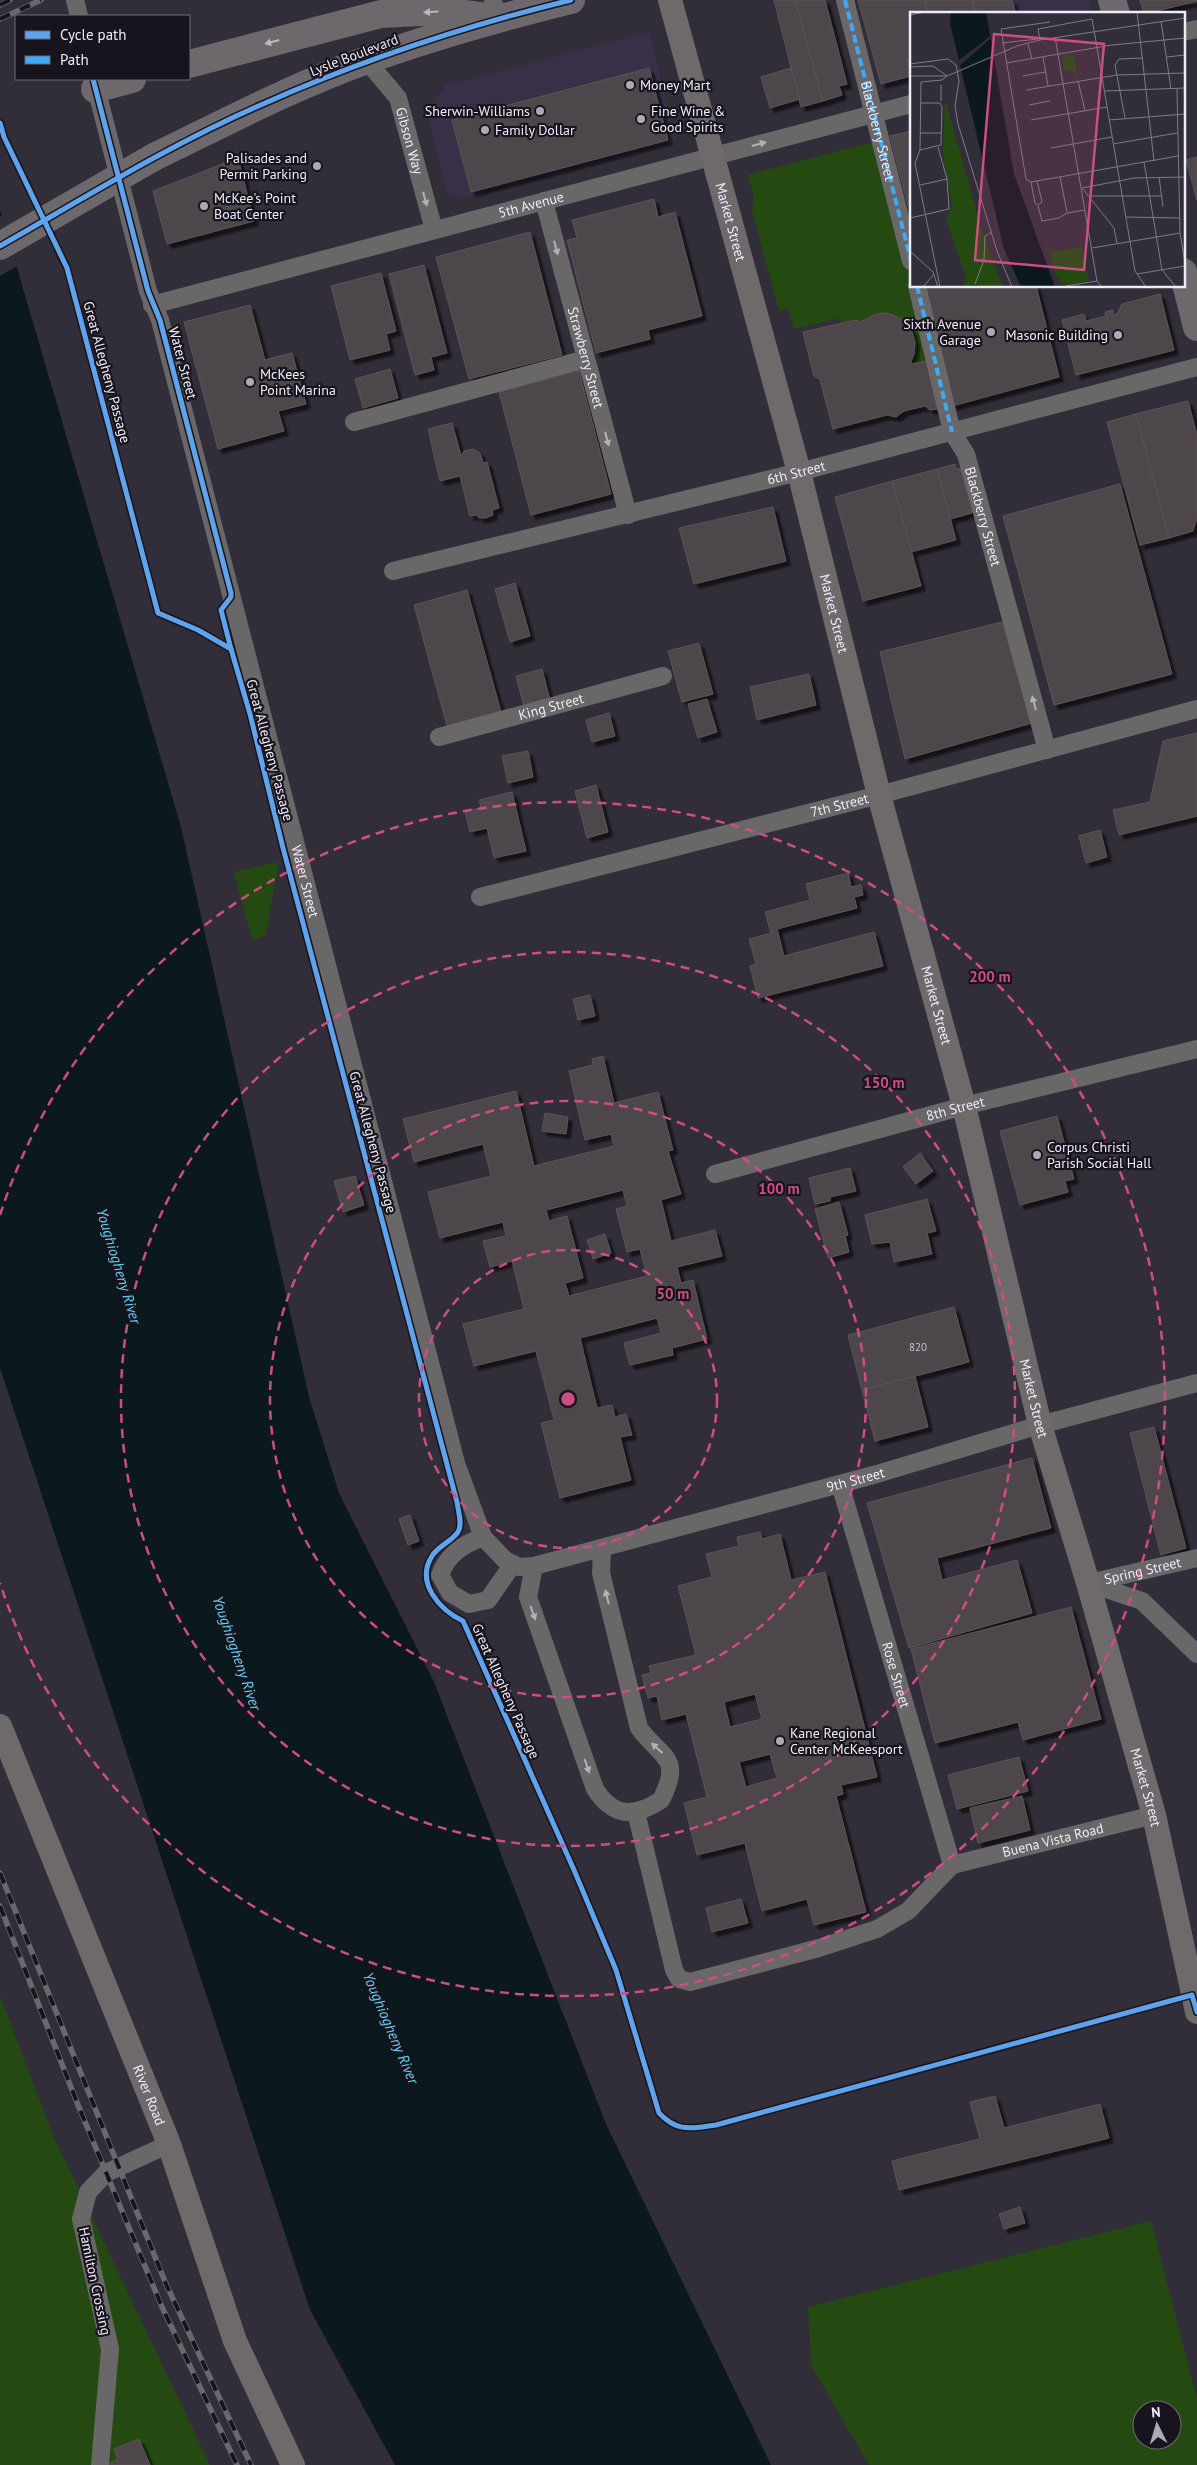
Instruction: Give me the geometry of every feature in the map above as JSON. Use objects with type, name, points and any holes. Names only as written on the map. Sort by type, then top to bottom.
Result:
[{"type":"main road","name":"Lysle Boulevard","points":[[0,246],[154,158],[261,104],[495,9],[571,0]]},
{"type":"main road","name":"Market Street","points":[[670,0],[799,472],[879,795],[964,1106],[1040,1425],[1088,1583],[1154,1815],[1197,2012]]},
{"type":"main road","points":[[190,64],[381,14],[495,9]]},
{"type":"main road","points":[[94,84],[124,80]]},
{"type":"main road","points":[[1184,276],[1197,327]]},
{"type":"main road","name":"River Road","points":[[0,1726],[169,2144],[235,2341],[293,2465]]},
{"type":"street","points":[[75,0],[79,15]]},
{"type":"street","name":"Blackberry Street","points":[[845,0],[910,257]]},
{"type":"street","points":[[1184,32],[1197,29]]},
{"type":"street","name":"Gibson Way","points":[[366,60],[398,98],[434,230]]},
{"type":"street","name":"Water Street","points":[[94,84],[152,305],[160,320],[456,1463],[482,1536]]},
{"type":"street","name":"5th Avenue","points":[[152,305],[910,104]]},
{"type":"street","name":"Strawberry Street","points":[[544,201],[628,515]]},
{"type":"street","name":"Blackberry Street","points":[[917,288],[952,432],[966,454],[1047,750]]},
{"type":"street","points":[[354,422],[586,359]]},
{"type":"street","name":"6th Street","points":[[393,572],[799,472],[1197,367]]},
{"type":"street","name":"King Street","points":[[438,737],[663,676]]},
{"type":"street","name":"7th Street","points":[[480,897],[879,795],[1197,709]]},
{"type":"street","name":"8th Street","points":[[715,1174],[964,1106],[1197,1049]]},
{"type":"street","name":"9th Street","points":[[513,1564],[519,1567],[534,1566],[840,1484],[1040,1425],[1197,1383]]},
{"type":"street","name":"Rose Street","points":[[840,1484],[952,1864]]},
{"type":"street","points":[[482,1536],[505,1560],[513,1564],[488,1600],[469,1604],[450,1593],[440,1575],[445,1562],[463,1544],[482,1536]]},
{"type":"street","points":[[534,1566],[528,1597],[595,1789],[604,1803],[619,1812],[636,1812],[660,1800],[672,1771],[667,1756],[647,1739],[639,1728],[601,1573],[602,1548]]},
{"type":"street","name":"Spring Street","points":[[1088,1583],[1197,1558]]},
{"type":"street","points":[[1088,1583],[1142,1601],[1197,1654]]},
{"type":"street","points":[[636,1812],[674,1970],[679,1978],[690,1982],[800,1953],[877,1929],[908,1911],[952,1864]]},
{"type":"street","name":"Buena Vista Road","points":[[952,1864],[1154,1815]]},
{"type":"street","name":"Hamilton Crossing","points":[[100,2465],[110,2350],[81,2219],[88,2192],[106,2173],[169,2144]]},
{"type":"shaded area","points":[[972,0],[1089,0],[1092,12],[975,12]]},
{"type":"shaded area","points":[[649,32],[676,142],[667,146],[468,197],[447,194],[429,120],[432,104],[445,86]]},
{"type":"green space","points":[[877,141],[910,277],[910,288],[913,288],[930,360],[912,364],[915,338],[910,328],[903,321],[893,316],[883,314],[872,316],[861,322],[855,320],[841,323],[840,318],[794,329],[788,308],[779,311],[752,210],[754,195],[748,175]]},
{"type":"green space","points":[[277,862],[278,868],[265,936],[252,940],[234,872]]},
{"type":"green space","points":[[0,1996],[52,2133],[210,2465],[0,2465]]},
{"type":"green space","points":[[1151,2221],[1197,2399],[1197,2465],[869,2465],[811,2365],[808,2307]]},
{"type":"water","name":"Youghiogheny River","points":[[0,210],[181,827],[309,1397],[339,1493],[434,1682],[606,2124],[771,2465],[395,2465],[310,2310],[0,1368]]},
{"type":"pier","points":[[4,214],[19,265],[0,276],[0,217]]},
{"type":"building","points":[[774,0],[795,0],[823,101],[801,107]]},
{"type":"building","points":[[795,0],[825,0],[847,84],[839,86],[842,95],[823,101]]},
{"type":"building","points":[[858,0],[925,0],[928,12],[910,12],[910,76],[881,84]]},
{"type":"building","points":[[925,0],[972,0],[975,12],[928,12]]},
{"type":"building","points":[[972,0],[1012,0],[1015,12],[975,12]]},
{"type":"building","points":[[1140,0],[1197,0],[1152,12],[1143,12]]},
{"type":"building","points":[[649,68],[668,140],[471,192],[452,120]]},
{"type":"building","points":[[791,68],[800,99],[770,108],[761,77]]},
{"type":"building","points":[[910,131],[910,206],[908,206],[890,136]]},
{"type":"building","points":[[1197,157],[1197,200],[1186,160]]},
{"type":"building","name":"McKee's Point Boat Center","points":[[238,158],[254,221],[167,244],[153,191]]},
{"type":"building","points":[[654,199],[658,217],[675,212],[702,316],[648,330],[650,339],[596,353],[567,240],[577,238],[572,220]]},
{"type":"building","points":[[530,232],[562,355],[469,379],[436,257]]},
{"type":"building","points":[[424,265],[447,353],[431,357],[434,370],[415,375],[389,274]]},
{"type":"building","points":[[381,273],[396,331],[386,334],[390,350],[350,360],[331,286]]},
{"type":"building","name":"Sixth Avenue Garage","points":[[923,288],[1037,288],[1059,377],[952,406]]},
{"type":"building","name":"Masonic Building","points":[[1160,294],[1174,350],[1076,375],[1062,320],[1084,314],[1086,321],[1106,316],[1105,312],[1113,310],[1113,315],[1117,314],[1122,304]]},
{"type":"building","name":"McKees Point Marina","points":[[250,305],[265,360],[292,353],[306,404],[278,411],[284,431],[218,449],[184,322]]},
{"type":"building","points":[[888,313],[902,319],[911,329],[915,342],[912,364],[930,360],[942,403],[937,409],[930,410],[925,406],[904,411],[896,417],[887,415],[833,429],[820,380],[814,376],[803,332],[855,320],[861,322],[876,314]]},
{"type":"building","points":[[390,369],[398,398],[363,408],[355,379]]},
{"type":"building","points":[[579,371],[611,494],[531,515],[499,392]]},
{"type":"building","points":[[1188,401],[1197,435],[1197,518],[1193,531],[1169,538],[1136,414]]},
{"type":"building","points":[[1136,414],[1169,538],[1140,545],[1107,422]]},
{"type":"building","points":[[452,423],[461,456],[464,451],[474,449],[480,453],[483,463],[487,462],[499,508],[492,510],[493,515],[486,518],[479,518],[477,515],[470,516],[460,476],[440,481],[428,429]]},
{"type":"building","points":[[955,464],[956,469],[960,468],[972,513],[950,519],[937,469]]},
{"type":"building","points":[[937,469],[956,540],[911,552],[892,481]]},
{"type":"building","points":[[892,481],[921,586],[863,601],[835,497]]},
{"type":"building","points":[[1120,484],[1172,674],[1054,705],[1003,516]]},
{"type":"building","points":[[773,507],[786,561],[694,584],[679,528]]},
{"type":"building","points":[[515,583],[530,636],[510,642],[495,589]]},
{"type":"building","points":[[467,590],[501,712],[447,726],[414,605]]},
{"type":"building","points":[[1002,622],[1032,723],[905,759],[880,652]]},
{"type":"building","points":[[699,643],[713,694],[682,702],[668,651]]},
{"type":"building","points":[[542,669],[550,700],[524,707],[516,676]]},
{"type":"building","points":[[809,674],[816,705],[757,720],[750,687]]},
{"type":"building","points":[[707,699],[717,732],[698,738],[688,704]]},
{"type":"building","points":[[609,713],[615,736],[592,742],[586,720]]},
{"type":"building","points":[[1197,733],[1197,816],[1119,835],[1113,810],[1150,802],[1163,741]]},
{"type":"building","points":[[528,751],[533,777],[508,783],[502,756]]},
{"type":"building","points":[[596,785],[608,832],[587,838],[575,791]]},
{"type":"building","points":[[512,792],[526,851],[494,858],[487,828],[470,832],[465,811],[481,808],[479,800]]},
{"type":"building","points":[[1100,830],[1107,857],[1086,863],[1079,836]]},
{"type":"building","points":[[848,873],[851,887],[861,885],[863,895],[854,897],[857,908],[777,929],[784,956],[874,932],[883,966],[758,998],[750,966],[756,964],[749,939],[771,933],[765,912],[810,900],[806,884]]},
{"type":"building","points":[[590,995],[595,1016],[578,1020],[573,999]]},
{"type":"building","points":[[603,1056],[614,1103],[658,1092],[673,1150],[668,1151],[681,1194],[661,1200],[671,1241],[715,1230],[722,1256],[677,1267],[681,1283],[693,1280],[707,1339],[672,1348],[673,1355],[630,1365],[624,1343],[661,1333],[657,1318],[580,1338],[597,1408],[612,1405],[615,1417],[626,1414],[632,1435],[620,1437],[631,1480],[560,1498],[541,1423],[554,1420],[536,1351],[474,1366],[463,1324],[524,1309],[512,1261],[490,1267],[483,1241],[506,1236],[503,1222],[440,1238],[428,1192],[491,1176],[483,1144],[414,1162],[403,1119],[516,1091],[534,1166],[614,1146],[611,1134],[585,1140],[569,1071],[593,1065],[592,1059]],"holes":[[[623,1190],[627,1206],[616,1209],[627,1252],[640,1249],[647,1276],[569,1296],[565,1283],[583,1278],[567,1216],[549,1221],[546,1210]]]},
{"type":"building","points":[[545,1113],[568,1117],[566,1134],[542,1131]]},
{"type":"building","name":"Corpus Christi Parish Social Hall","points":[[1057,1116],[1074,1179],[1065,1181],[1068,1192],[1020,1205],[1000,1131]]},
{"type":"building","points":[[920,1153],[933,1171],[916,1184],[903,1167]]},
{"type":"building","points":[[850,1168],[856,1191],[830,1197],[830,1201],[815,1204],[809,1178]]},
{"type":"building","points":[[355,1176],[364,1205],[343,1212],[334,1181]]},
{"type":"building","points":[[927,1199],[936,1231],[927,1233],[932,1254],[894,1262],[890,1242],[872,1244],[865,1215]]},
{"type":"building","points":[[839,1202],[848,1235],[845,1236],[849,1252],[828,1258],[815,1209]]},
{"type":"building","points":[[605,1234],[611,1253],[593,1259],[587,1240]]},
{"type":"building","points":[[954,1307],[969,1362],[862,1390],[848,1335]]},
{"type":"building","points":[[915,1376],[928,1427],[875,1441],[862,1390]]},
{"type":"building","points":[[1154,1427],[1186,1548],[1161,1555],[1130,1433]]},
{"type":"building","points":[[1032,1458],[1051,1528],[937,1558],[942,1580],[1017,1560],[1032,1613],[909,1648],[867,1503]]},
{"type":"building","points":[[410,1515],[419,1541],[408,1545],[399,1519]]},
{"type":"building","name":"Kane Regional Center McKeesport","points":[[760,1532],[762,1539],[780,1534],[791,1580],[825,1572],[877,1777],[841,1785],[843,1794],[836,1796],[866,1912],[814,1925],[807,1899],[762,1911],[745,1843],[697,1855],[684,1803],[707,1797],[686,1714],[662,1720],[657,1696],[648,1698],[642,1675],[651,1673],[649,1666],[696,1655],[678,1586],[712,1577],[706,1554],[739,1546],[737,1537]],"holes":[[[755,1694],[762,1719],[730,1727],[724,1702]],[[770,1754],[777,1778],[746,1787],[739,1762]]]},
{"type":"building","points":[[1071,1607],[1101,1719],[1023,1740],[1018,1722],[935,1743],[911,1649]]},
{"type":"building","points":[[1019,1757],[1028,1791],[957,1809],[948,1775]]},
{"type":"building","points":[[1022,1796],[1030,1830],[978,1843],[970,1808]]},
{"type":"building","points":[[741,1899],[748,1923],[712,1932],[706,1908]]},
{"type":"building","points":[[995,2096],[1004,2128],[1100,2104],[1109,2138],[899,2190],[892,2161],[980,2139],[970,2102]]},
{"type":"building","points":[[1020,2207],[1025,2223],[1004,2229],[999,2214]]},
{"type":"building","points":[[139,2439],[150,2465],[106,2465],[118,2459],[114,2449]]},
{"type":"railway","points":[[0,5],[10,0]]},
{"type":"railway","points":[[0,19],[41,0]]},
{"type":"railway","points":[[0,1873],[166,2284],[251,2465]]},
{"type":"railway","points":[[0,1906],[78,2105],[162,2307],[237,2465]]},
{"type":"marked path","points":[[845,0],[910,257]]},
{"type":"marked path","points":[[917,288],[952,432]]},
{"type":"cycle path","points":[[0,246],[195,136],[300,88],[414,45],[492,21],[571,0]]},
{"type":"cycle path","points":[[93,80],[148,291],[160,320],[231,593],[231,597],[221,610],[231,649]]},
{"type":"cycle path","name":"Great Allegheny Passage","points":[[0,123],[4,137],[67,268],[158,613],[198,630],[231,649],[250,714],[283,848],[457,1502],[460,1521],[458,1532],[432,1556],[426,1576],[428,1586],[439,1603],[463,1621],[574,1870],[616,1970],[659,2113],[672,2124],[685,2128],[716,2125],[1192,1995],[1197,2012]]},
{"type":"place","name":"Money Mart","points":[[630,85]]},
{"type":"place","name":"Sherwin-Williams","points":[[540,111]]},
{"type":"place","name":"Fine Wine & Good Spirits","points":[[641,119]]},
{"type":"place","name":"Family Dollar","points":[[485,130]]},
{"type":"place","name":"Palisades and Permit Parking","points":[[317,166]]},
{"type":"place","name":"McKee's Point Boat Center","points":[[204,206]]},
{"type":"place","name":"Sixth Avenue Garage","points":[[991,332]]},
{"type":"place","name":"Masonic Building","points":[[1118,335]]},
{"type":"place","name":"McKees Point Marina","points":[[250,382]]},
{"type":"place","name":"Corpus Christi Parish Social Hall","points":[[1037,1155]]},
{"type":"place","name":"Kane Regional Center McKeesport","points":[[780,1741]]}]
